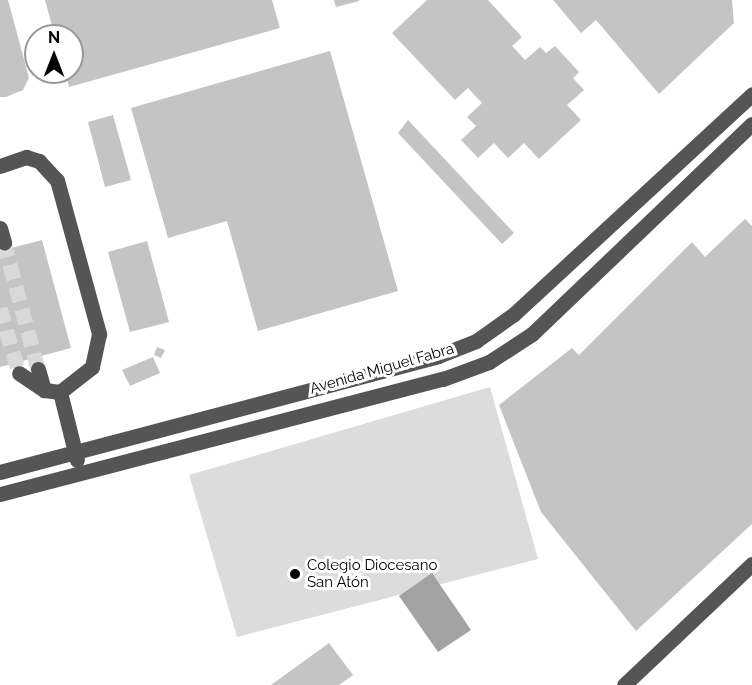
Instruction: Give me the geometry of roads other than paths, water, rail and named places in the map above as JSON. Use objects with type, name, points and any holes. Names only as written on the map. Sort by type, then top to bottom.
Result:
[{"type":"street","name":"Avenida Miguel Fabra","points":[[0,472],[438,356],[476,341],[513,314],[752,94]]},
{"type":"street","name":"Avenida Miguel Fabra","points":[[0,494],[443,379],[489,362],[532,334],[752,124]]},
{"type":"street","points":[[0,166],[26,157],[50,169],[76,248],[99,344],[92,367],[60,392],[44,390],[19,373]]},
{"type":"street","points":[[38,369],[44,390]]},
{"type":"street","points":[[60,392],[80,472]]},
{"type":"street","points":[[624,685],[752,564]]},
{"type":"tunnel","points":[[4,242],[38,369]]},
{"type":"tunnel","points":[[0,308],[19,373]]},
{"type":"place","name":"Colegio Diocesano San Atón","points":[[295,574]]}]
